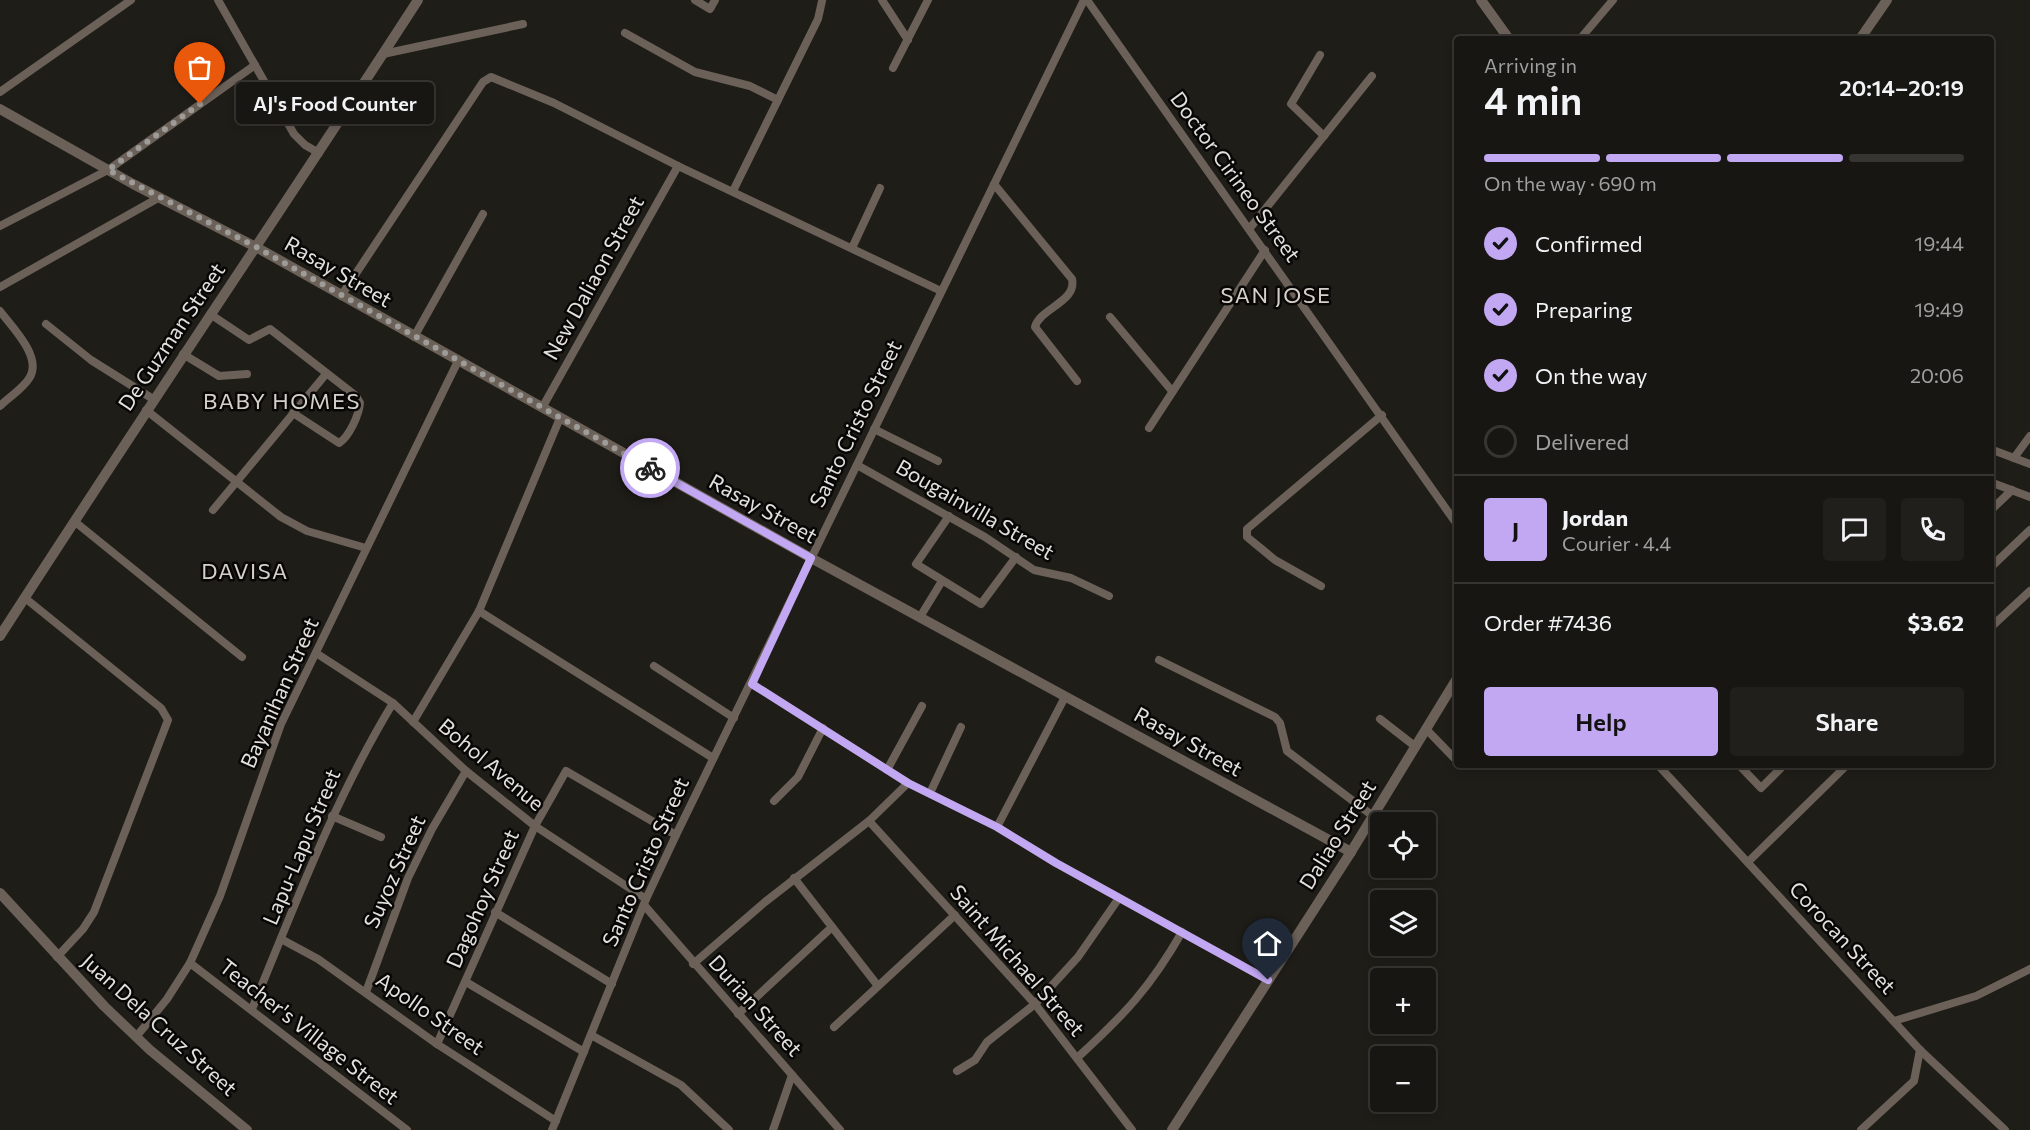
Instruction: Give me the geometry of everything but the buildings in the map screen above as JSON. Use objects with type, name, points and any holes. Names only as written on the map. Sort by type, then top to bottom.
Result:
[{"type":"street","points":[[218,0],[294,134],[305,145],[319,153]]},
{"type":"street","name":"De Guzman Street","points":[[0,636],[153,399],[319,153],[418,0]]},
{"type":"street","points":[[694,0],[710,9],[715,0]]},
{"type":"street","points":[[732,191],[818,19],[821,0]]},
{"type":"street","points":[[882,0],[908,40]]},
{"type":"street","points":[[893,68],[928,0]]},
{"type":"street","name":"Santo Cristo Street","points":[[552,1130],[645,902],[676,835],[752,684],[994,183],[1086,0]]},
{"type":"street","name":"Doctor Cirineo Street","points":[[1086,0],[1250,228],[1454,519]]},
{"type":"street","points":[[1481,0],[1507,36]]},
{"type":"street","points":[[1583,36],[1613,0]]},
{"type":"street","points":[[1862,36],[1887,0]]},
{"type":"street","points":[[0,92],[125,2]]},
{"type":"street","points":[[383,54],[523,24]]},
{"type":"street","points":[[625,33],[695,72],[750,86],[778,100]]},
{"type":"street","points":[[1320,55],[1291,104],[1324,136]]},
{"type":"street","points":[[0,226],[108,170],[255,65]]},
{"type":"street","points":[[1250,228],[1372,76]]},
{"type":"street","points":[[341,296],[483,82],[491,77],[554,103],[678,166],[941,291]]},
{"type":"street","name":"Rasay Street","points":[[0,108],[108,170],[256,247],[811,558],[1350,852]]},
{"type":"street","name":"New Daliaon Street","points":[[542,408],[678,166]]},
{"type":"street","points":[[994,183],[1072,279],[1073,287],[1068,295],[1037,320],[1035,327],[1077,381]]},
{"type":"street","points":[[852,248],[880,188]]},
{"type":"street","points":[[0,287],[160,197]]},
{"type":"street","points":[[414,337],[483,214]]},
{"type":"street","points":[[1149,428],[1265,250]]},
{"type":"street","points":[[0,311],[29,353],[33,370],[28,380],[0,406]]},
{"type":"street","points":[[210,314],[249,340],[270,329],[356,396],[360,403],[359,411],[344,440],[339,443],[333,442],[293,413]]},
{"type":"street","points":[[1110,317],[1172,392]]},
{"type":"street","points":[[46,324],[91,360],[153,399]]},
{"type":"street","points":[[183,354],[219,376],[247,374]]},
{"type":"street","name":"Bayanihan Street","points":[[136,1037],[167,999],[190,963],[220,896],[281,724],[458,361]]},
{"type":"street","points":[[213,510],[326,374]]},
{"type":"street","points":[[146,410],[281,517],[307,531],[366,548]]},
{"type":"street","points":[[1321,586],[1275,560],[1247,537],[1247,528],[1382,415]]},
{"type":"street","points":[[413,722],[479,611],[560,418]]},
{"type":"street","points":[[874,429],[938,460]]},
{"type":"street","points":[[2014,458],[2030,436]]},
{"type":"street","points":[[1994,450],[2030,464]]},
{"type":"street","name":"Bougainvilla Street","points":[[857,465],[949,516],[1034,570],[1071,578],[1109,596]]},
{"type":"street","points":[[1994,483],[2030,497]]},
{"type":"street","points":[[1994,507],[2012,490]]},
{"type":"street","points":[[949,516],[916,564],[942,581],[981,604],[1016,558]]},
{"type":"street","points":[[74,521],[242,657]]},
{"type":"street","points":[[1994,564],[2030,530]]},
{"type":"street","points":[[920,617],[942,581]]},
{"type":"street","points":[[1994,624],[2030,591]]},
{"type":"street","points":[[25,598],[161,708],[168,717],[162,738],[94,912],[83,929],[57,957]]},
{"type":"street","points":[[479,611],[713,758]]},
{"type":"street","name":"Bohol Avenue","points":[[316,653],[393,703],[466,771],[536,826],[645,902]]},
{"type":"street","points":[[1160,660],[1275,717],[1280,723],[1287,751],[1370,814]]},
{"type":"street","points":[[654,666],[734,718]]},
{"type":"street","name":"Daliao Street","points":[[1375,812],[1454,683]]},
{"type":"street","points":[[752,684],[908,783],[997,827],[1119,898],[1268,980]]},
{"type":"street","points":[[997,827],[1065,697]]},
{"type":"street","name":"Lapu-Lapu Street","points":[[252,1009],[332,816],[363,753],[393,703]]},
{"type":"street","points":[[887,770],[922,706]]},
{"type":"street","points":[[1380,719],[1416,747]]},
{"type":"street","points":[[930,793],[961,727]]},
{"type":"street","points":[[774,801],[798,777],[824,728]]},
{"type":"street","points":[[1426,729],[1454,758]]},
{"type":"street","name":"Corocan Street","points":[[1661,768],[1920,1050],[2005,1130]]},
{"type":"street","points":[[1742,768],[1761,788],[1781,768]]},
{"type":"street","points":[[1748,862],[1844,768]]},
{"type":"street","name":"Suyoz Street","points":[[366,992],[408,878],[432,829],[466,771]]},
{"type":"street","name":"Dagohoy Street","points":[[437,1044],[495,912],[536,826],[566,771],[676,835]]},
{"type":"street","points":[[693,964],[794,878],[869,821],[908,783]]},
{"type":"street","points":[[332,816],[381,837]]},
{"type":"street","name":"Saint Michael Street","points":[[869,821],[1035,1004],[1132,1130]]},
{"type":"street","name":"Daliao Street","points":[[1172,1130],[1370,821]]},
{"type":"street","points":[[794,878],[878,986]]},
{"type":"street","points":[[957,1071],[975,1060],[987,1042],[1035,1004],[1078,957],[1119,898]]},
{"type":"street","name":"Juan Dela Cruz Street","points":[[2,899],[136,1037],[247,1130]]},
{"type":"street","name":"Durian Street","points":[[645,902],[693,964],[840,1130]]},
{"type":"street","points":[[495,912],[612,984]]},
{"type":"street","points":[[834,1027],[955,915]]},
{"type":"street","points":[[738,1014],[832,927]]},
{"type":"street","points":[[1077,1058],[1140,998],[1159,973],[1182,932]]},
{"type":"street","name":"Apollo Street","points":[[281,939],[318,958],[437,1044],[556,1121]]},
{"type":"street","name":"Teacher's Village Street","points":[[190,963],[407,1130]]},
{"type":"street","points":[[1894,1021],[1976,996],[2030,969]]},
{"type":"street","points":[[466,982],[584,1052]]},
{"type":"street","points":[[591,1035],[681,1085],[729,1130]]},
{"type":"street","points":[[1861,1130],[1914,1081],[1920,1050]]},
{"type":"street","points":[[774,1130],[792,1075]]},
{"type":"way so far","points":[[200,104],[108,170],[256,247],[650,468]]},
{"type":"place","name":"AJ's Food Counter","points":[[200,104]]},
{"type":"district","name":"SAN JOSE","points":[[1276,295]]},
{"type":"district","name":"BABY HOMES","points":[[282,401]]},
{"type":"district","name":"DAVISA","points":[[245,571]]},
{"type":"route","points":[[650,468],[811,558],[752,684],[908,783],[953,803],[997,827],[1056,863],[1268,980]]}]
